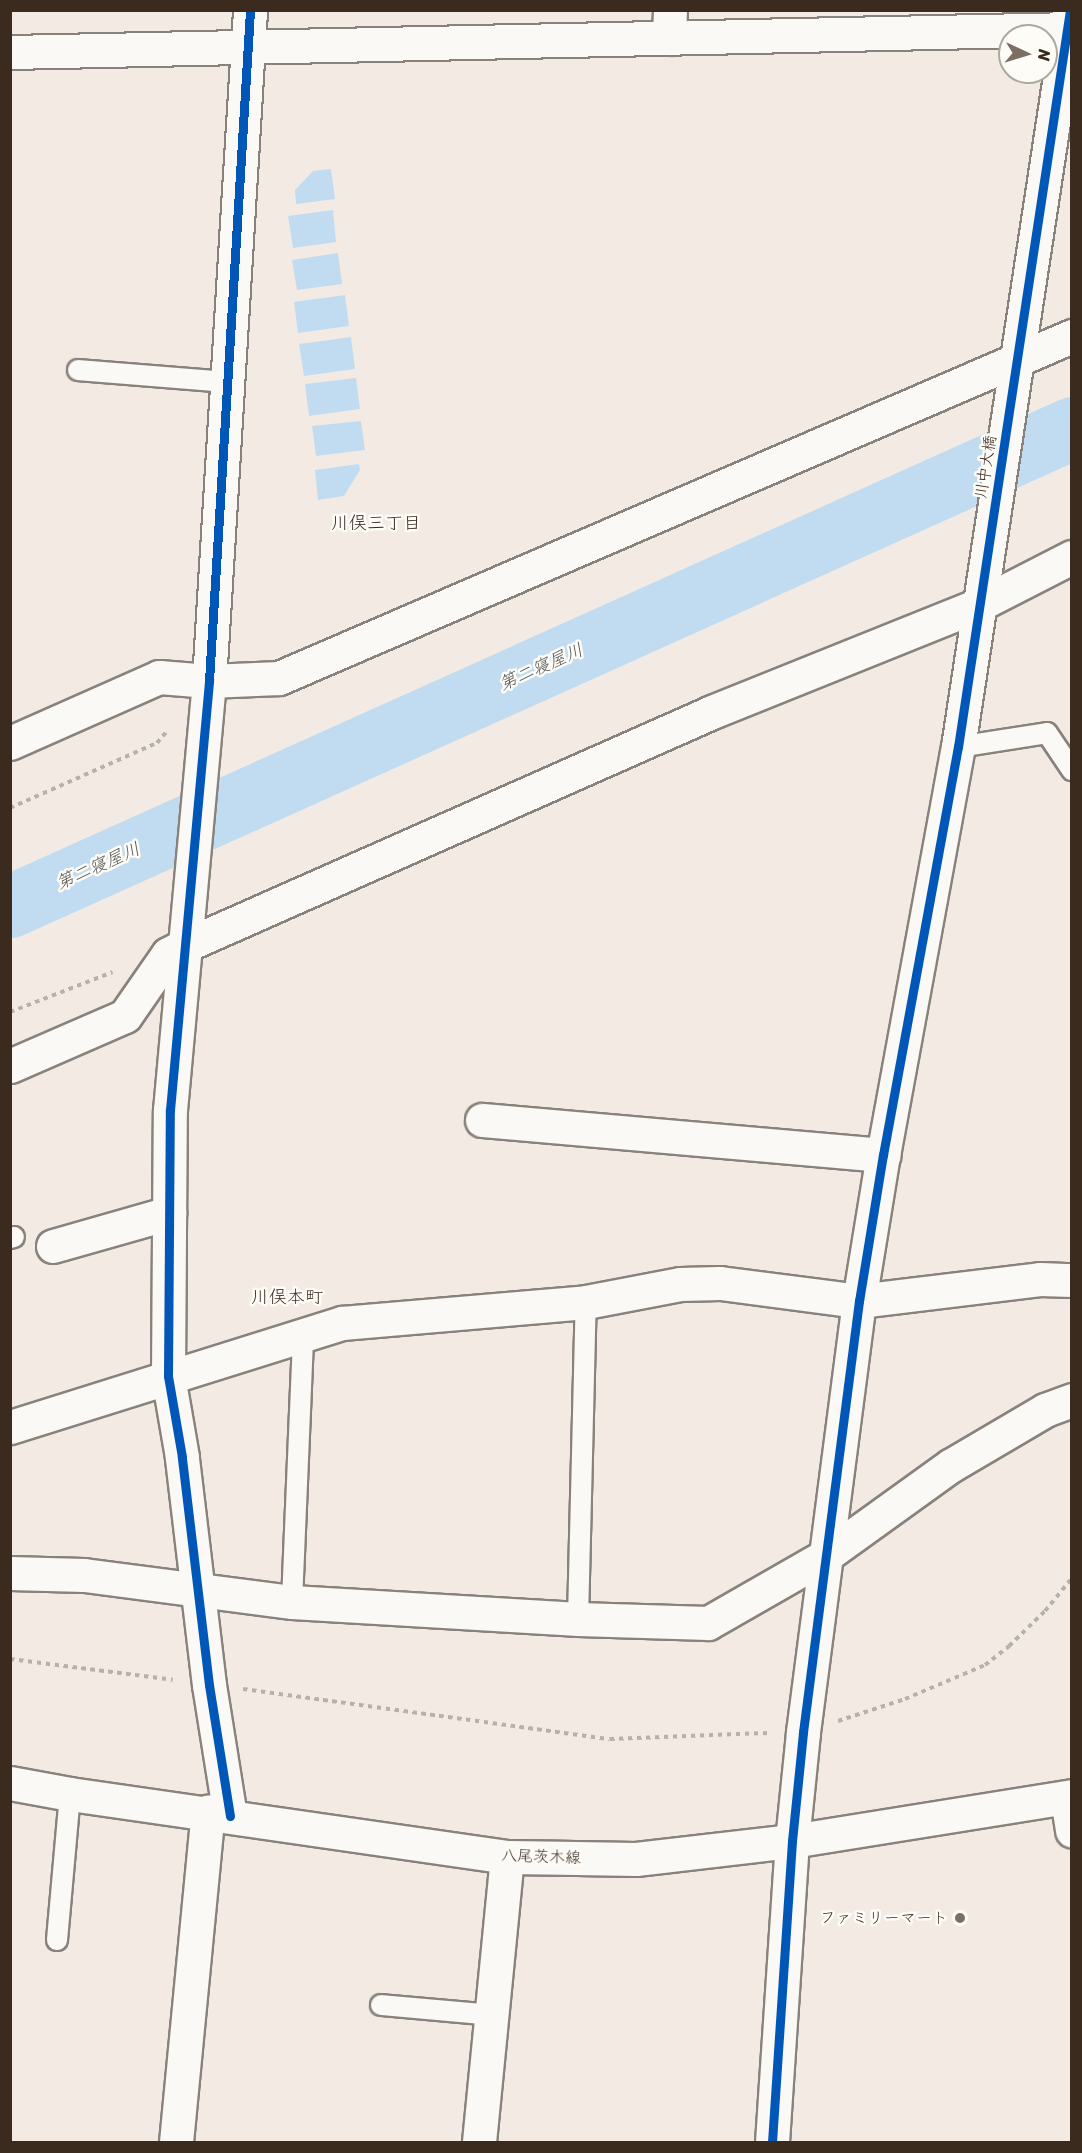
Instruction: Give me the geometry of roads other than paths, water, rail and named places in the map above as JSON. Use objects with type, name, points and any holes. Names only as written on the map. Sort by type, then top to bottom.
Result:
[{"type":"street","points":[[176,2142],[219,1814],[209,1685],[182,1457],[168,1376],[170,1110],[177,949],[209,681],[250,10]]},
{"type":"street","points":[[10,52],[248,46],[670,24],[1070,20]]},
{"type":"street","name":"川中大橋","points":[[772,2142],[792,1841],[803,1732],[859,1302],[883,1155],[958,747],[1070,20]]},
{"type":"street","points":[[10,743],[159,676],[209,681],[279,678],[1071,336]]},
{"type":"street","points":[[10,1066],[125,1016],[177,949],[982,593],[1071,557]]},
{"type":"street","points":[[482,1120],[883,1155]]},
{"type":"street","points":[[53,1246],[170,1213]]},
{"type":"street","points":[[10,1427],[342,1323],[586,1302],[680,1284],[720,1283],[859,1302],[1040,1279],[1071,1280]]},
{"type":"street","points":[[10,1573],[84,1575],[292,1602],[578,1619],[708,1623],[825,1556],[950,1466],[1045,1410],[1071,1400]]},
{"type":"street","name":"八尾茨木線","points":[[10,1783],[70,1794],[507,1857],[636,1858],[792,1841],[1069,1797]]},
{"type":"street","points":[[1069,1797],[1071,1831]]},
{"type":"street","points":[[479,2142],[507,1857]]},
{"type":"lane","points":[[78,370],[227,382]]},
{"type":"lane","points":[[958,747],[1047,733],[1071,770]]},
{"type":"lane","points":[[578,1619],[586,1302]]},
{"type":"lane","points":[[292,1602],[303,1335]]},
{"type":"lane","points":[[57,1940],[70,1794]]},
{"type":"lane","points":[[381,2005],[492,2015]]},
{"type":"water","points":[[331,169],[335,199],[296,204],[295,190],[313,171]]},
{"type":"water","points":[[333,210],[336,242],[293,248],[288,216]]},
{"type":"water","points":[[338,253],[342,284],[297,290],[292,260]]},
{"type":"water","points":[[345,295],[349,326],[298,333],[294,302]]},
{"type":"water","points":[[351,337],[355,369],[304,376],[299,344]]},
{"type":"water","points":[[356,378],[360,409],[309,416],[305,384]]},
{"type":"water","points":[[361,421],[365,450],[316,456],[312,426]]},
{"type":"water","points":[[359,464],[360,470],[344,496],[318,500],[315,470]]},
{"type":"waterway","name":"第二寝屋川","points":[[10,906],[1072,428]]},
{"type":"place","name":"ファミリーマート","points":[[960,1918]]},
{"type":"district","name":"川俣三丁目","points":[[376,523]]},
{"type":"district","name":"川俣本町","points":[[287,1297]]}]
